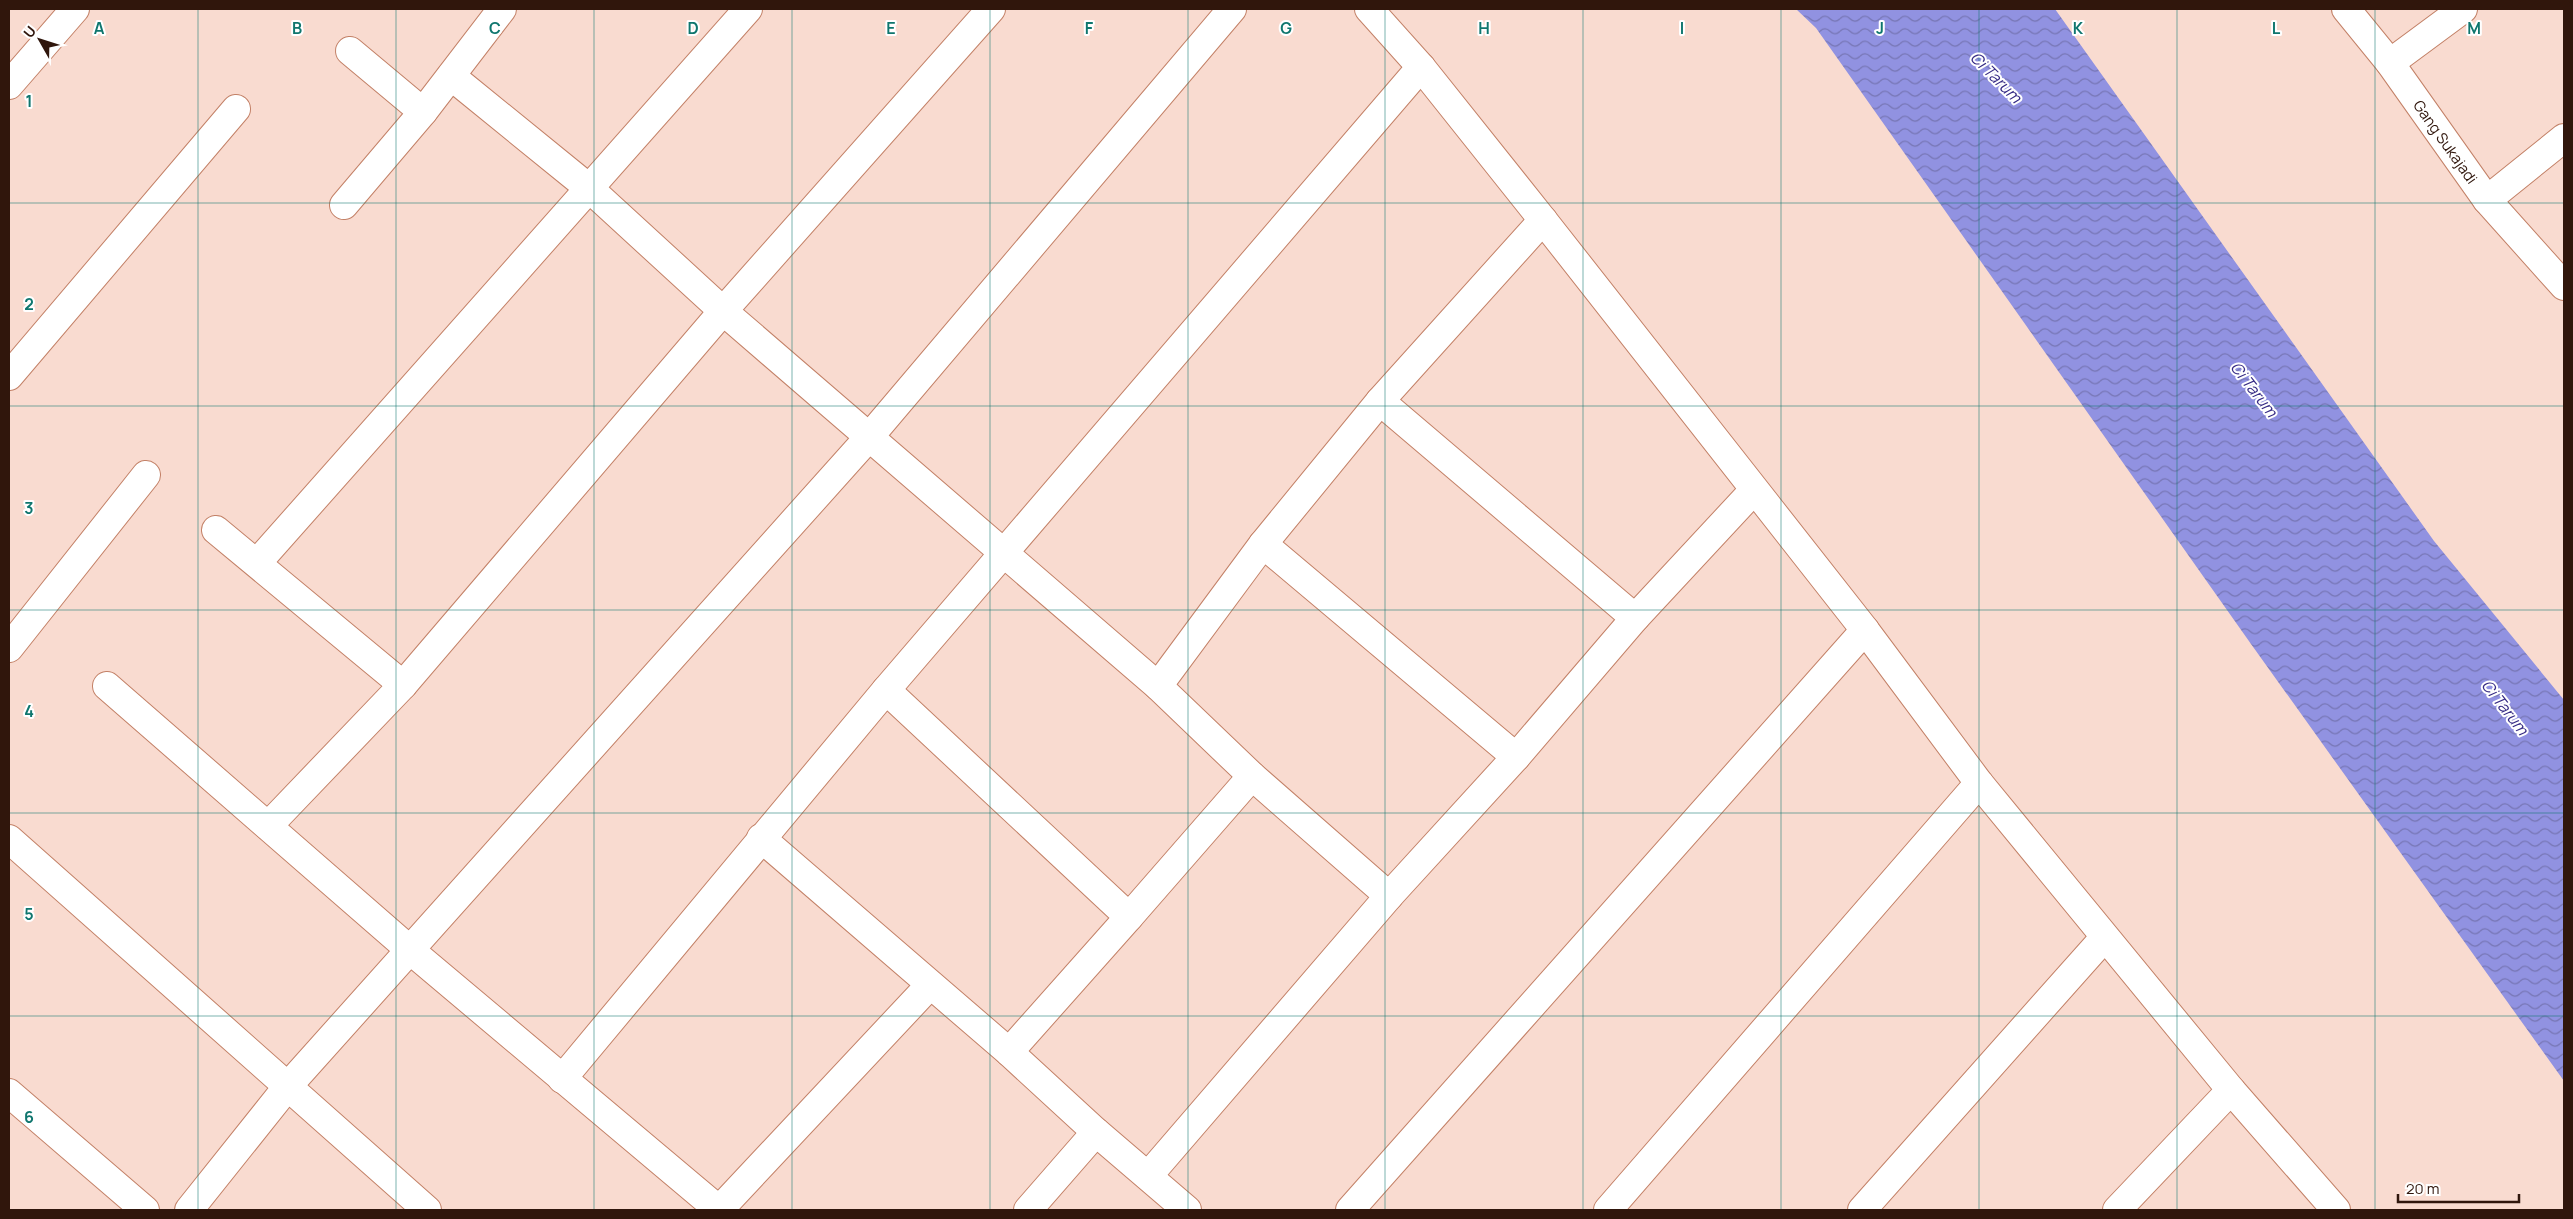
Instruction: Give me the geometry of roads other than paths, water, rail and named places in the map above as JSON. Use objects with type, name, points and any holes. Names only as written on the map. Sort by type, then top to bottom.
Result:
[{"type":"street","points":[[9,86],[75,9]]},
{"type":"street","points":[[344,205],[423,112],[502,9]]},
{"type":"street","points":[[257,563],[748,9]]},
{"type":"street","points":[[268,826],[403,685],[723,311],[991,9]]},
{"type":"street","points":[[189,1210],[288,1086],[870,436],[1232,9]]},
{"type":"street","points":[[1369,9],[1421,67],[1543,220],[1865,630],[1979,783],[2230,1090],[2336,1210]]},
{"type":"street","name":"Gang Sukajadi","points":[[2346,9],[2390,63],[2487,200],[2560,272]]},
{"type":"street","points":[[2390,63],[2464,9]]},
{"type":"street","points":[[350,51],[423,112]]},
{"type":"street","points":[[562,1079],[886,690],[1421,67]]},
{"type":"street","points":[[451,76],[590,189],[723,311],[870,436],[1002,554],[1158,686],[1252,776],[1389,896]]},
{"type":"street","points":[[9,376],[236,108]]},
{"type":"street","points":[[2487,200],[2564,138]]},
{"type":"street","points":[[1158,686],[1263,544],[1380,401],[1543,220]]},
{"type":"street","points":[[1380,401],[1635,618]]},
{"type":"street","points":[[9,648],[146,475]]},
{"type":"street","points":[[1148,1176],[1389,896],[1516,757],[1635,618],[1754,490]]},
{"type":"street","points":[[216,530],[403,685]]},
{"type":"street","points":[[1263,544],[1516,757]]},
{"type":"street","points":[[1350,1210],[1865,630]]},
{"type":"street","points":[[107,686],[410,950],[719,1210],[930,985]]},
{"type":"street","points":[[886,690],[1129,917]]},
{"type":"street","points":[[1009,1052],[1252,776]]},
{"type":"street","points":[[1608,1210],[1979,783]]},
{"type":"street","points":[[761,838],[1009,1052],[1096,1132],[1187,1210]]},
{"type":"street","points":[[9,839],[427,1210]]},
{"type":"street","points":[[1862,1210],[2104,938]]},
{"type":"street","points":[[2117,1210],[2230,1090]]},
{"type":"street","points":[[9,1093],[145,1210]]},
{"type":"street","points":[[1028,1210],[1096,1132]]},
{"type":"water","name":"Ci Tarum","points":[[1796,9],[2055,9],[2434,541],[2564,700],[2564,1081],[2251,644],[1816,28]]}]
